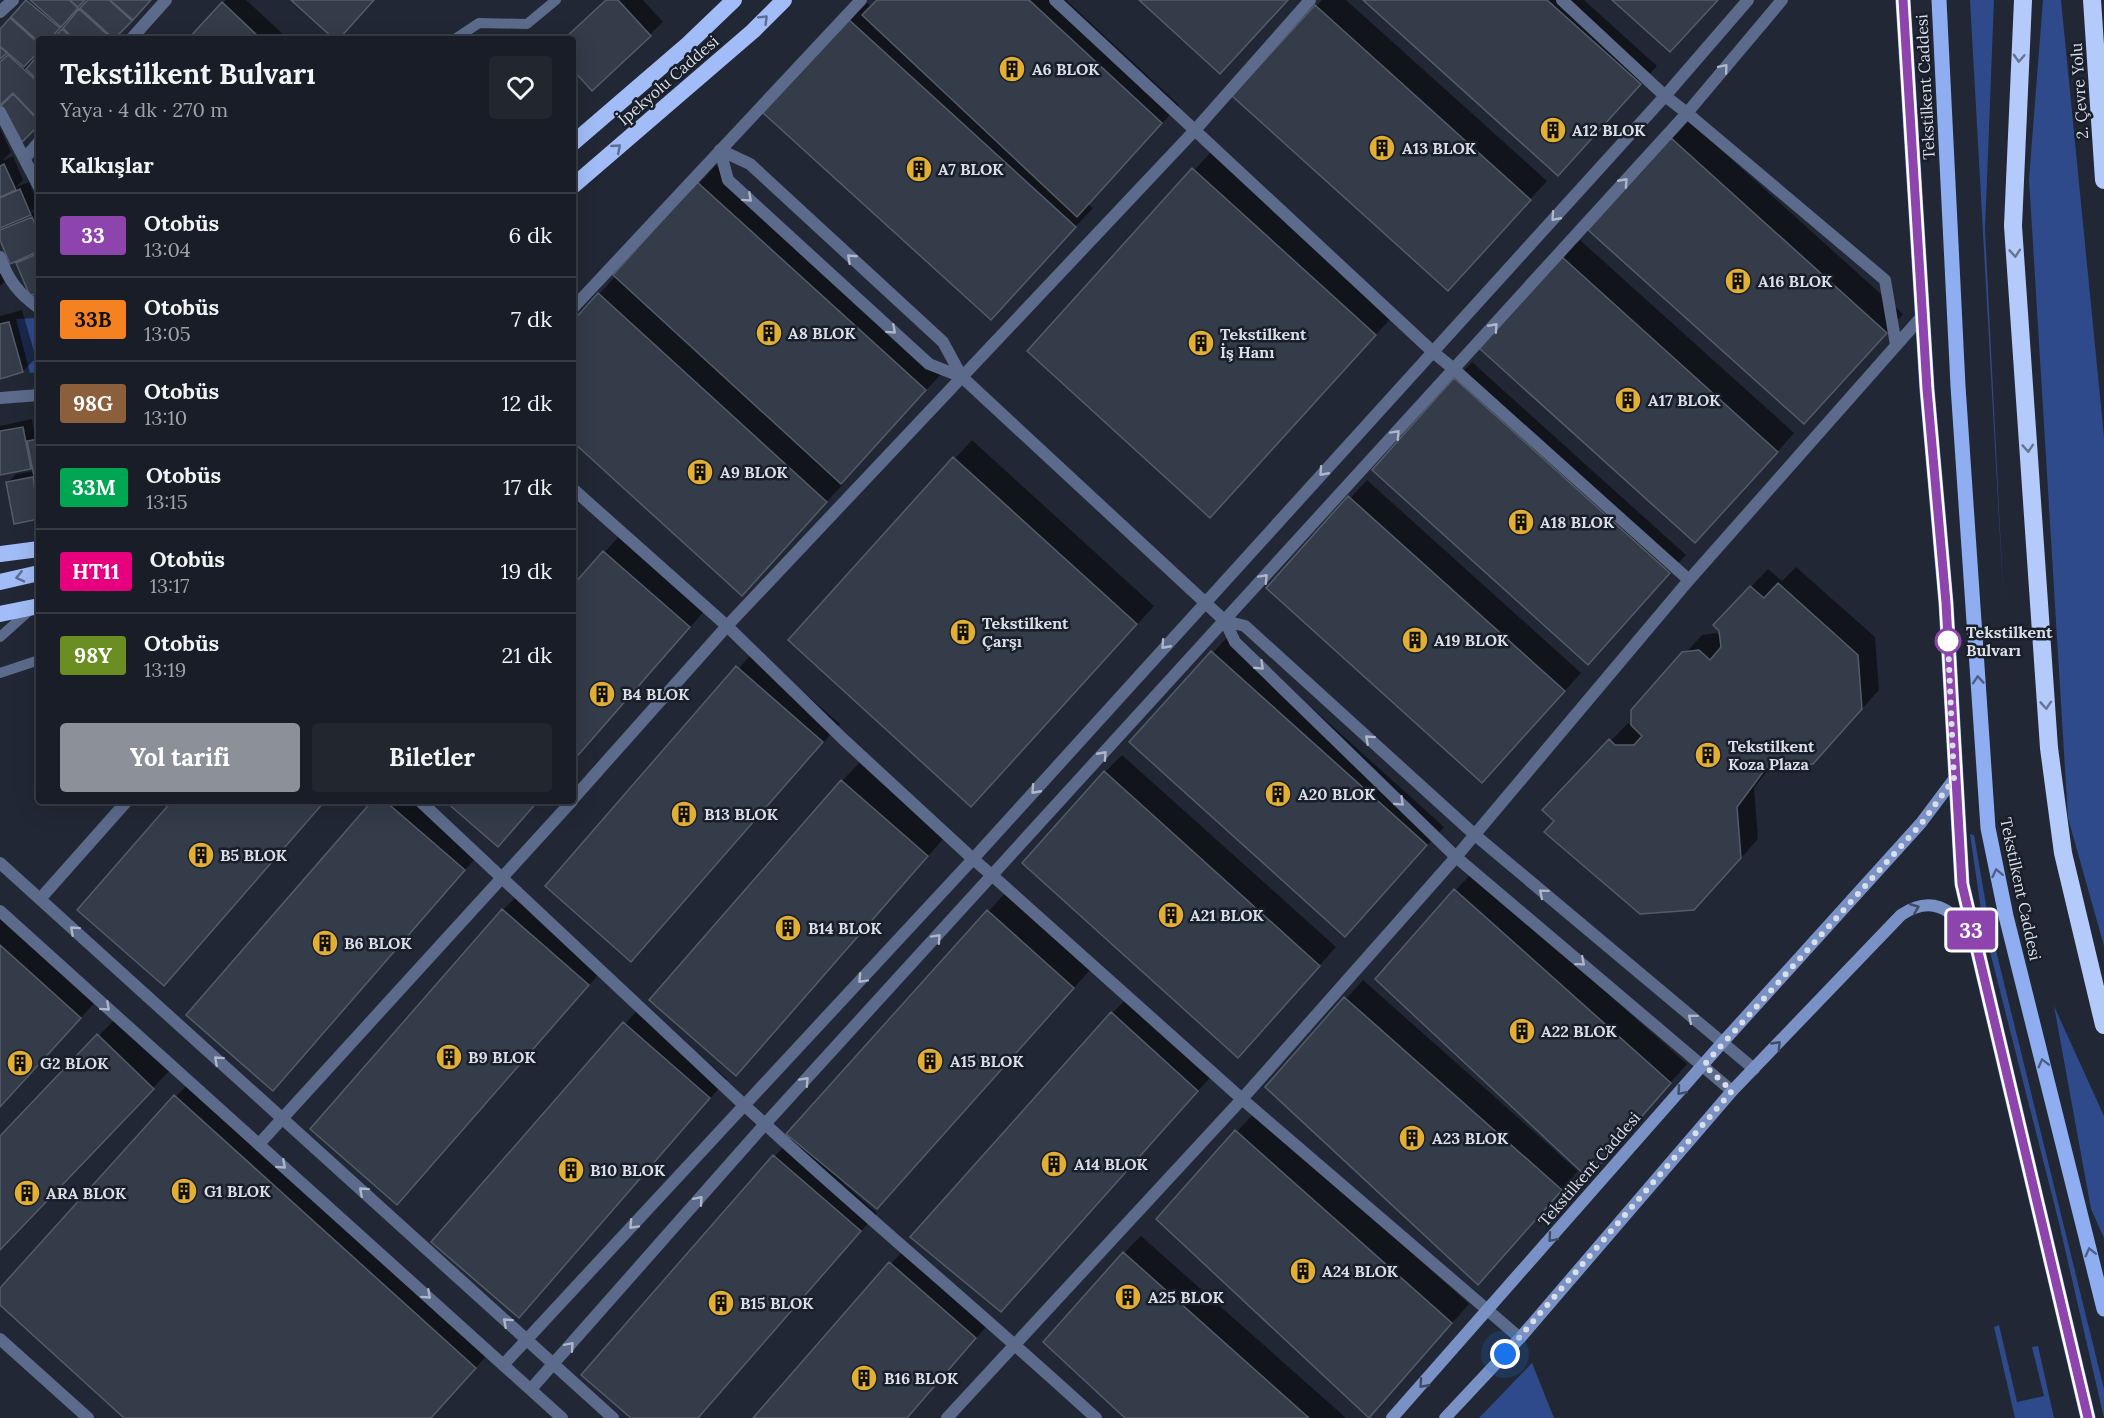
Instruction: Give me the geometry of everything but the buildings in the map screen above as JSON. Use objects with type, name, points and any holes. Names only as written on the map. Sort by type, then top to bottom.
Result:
[{"type":"highway","name":"İpekyolu Caddesi","points":[[576,140],[688,44],[734,0]]},
{"type":"highway","name":"İpekyolu Caddesi","points":[[576,183],[753,31],[784,0]]},
{"type":"highway","points":[[2023,0],[2013,225],[2049,748],[2063,853],[2104,1024]]},
{"type":"highway","name":"2. Çevre Yolu","points":[[2092,0],[2104,180]]},
{"type":"highway","points":[[0,554],[36,549]]},
{"type":"highway","points":[[0,582],[36,574]]},
{"type":"highway","points":[[0,614],[35,608]]},
{"type":"main road","name":"Tekstilkent Caddesi","points":[[1903,0],[1927,389],[1946,603],[1954,779],[1962,884],[2088,1418]]},
{"type":"main road","name":"Tekstilkent Caddesi","points":[[1939,0],[1958,386],[1988,828],[2006,916],[2104,1309]]},
{"type":"main road","name":"Tekstilkent Caddesi","points":[[1392,1418],[1489,1311],[1722,1043],[1921,824],[1954,779]]},
{"type":"main road","points":[[1445,1418],[1520,1338],[1732,1091],[1900,915],[1915,906],[1931,904],[1951,913],[1972,934]]},
{"type":"street","points":[[0,12],[13,0]]},
{"type":"street","points":[[134,36],[166,0]]},
{"type":"street","points":[[576,305],[861,0]]},
{"type":"street","points":[[1055,0],[1433,352],[1689,580]]},
{"type":"street","points":[[576,796],[727,626],[1196,129],[1311,0]]},
{"type":"street","points":[[1562,0],[1665,96],[1886,280],[1896,345]]},
{"type":"street","points":[[504,1364],[973,859],[1665,96],[1748,0]]},
{"type":"street","points":[[531,1389],[765,1124],[994,877],[1687,113],[1782,0]]},
{"type":"street","points":[[0,112],[36,182]]},
{"type":"street","points":[[25,159],[36,146]]},
{"type":"street","points":[[720,150],[750,164],[943,342],[962,377],[1225,621],[1235,642],[1456,856],[1732,1091]]},
{"type":"street","points":[[720,150],[728,180],[929,364],[962,377]]},
{"type":"street","points":[[0,257],[7,277],[24,297],[36,306]]},
{"type":"street","points":[[947,1418],[1242,1099],[1475,835],[1689,580],[1924,314]]},
{"type":"street","points":[[0,398],[36,395]]},
{"type":"street","points":[[576,492],[727,626],[843,739],[973,859],[1242,1099],[1520,1338]]},
{"type":"street","points":[[1225,621],[1245,626],[1475,835],[1754,1069]]},
{"type":"street","points":[[40,899],[124,804]]},
{"type":"street","points":[[423,804],[504,877],[624,994],[882,1231],[1016,1345],[1096,1418]]},
{"type":"street","points":[[259,1144],[568,804]]},
{"type":"street","points":[[0,863],[613,1418]]},
{"type":"street","points":[[0,911],[562,1418]]},
{"type":"street","points":[[0,1339],[88,1418]]},
{"type":"lane","points":[[460,36],[479,23],[526,24],[556,0]]},
{"type":"lane","points":[[0,637],[35,608]]},
{"type":"lane","points":[[0,673],[36,661]]},
{"type":"shaded area","points":[[1970,0],[1994,0],[1985,230],[2004,609]]},
{"type":"shaded area","points":[[2043,0],[2061,0],[2104,437],[2104,946],[2068,818],[2029,179]]},
{"type":"shaded area","points":[[36,318],[36,372],[30,373],[16,319]]},
{"type":"shaded area","points":[[1970,834],[1974,835],[1989,922],[2104,1389],[2104,1418],[2059,1223],[1983,924]]},
{"type":"shaded area","points":[[2054,1006],[2104,1116],[2104,1238],[2091,1209]]},
{"type":"shaded area","points":[[1999,1325],[2017,1402],[2044,1396],[2032,1347],[2038,1346],[2054,1418],[2015,1418],[1994,1327]]},
{"type":"shaded area","points":[[1532,1363],[1554,1418],[1479,1418]]},
{"type":"bus line","name":"33","points":[[1903,0],[1927,389],[1946,603],[1954,779],[1962,884],[2088,1418]]},
{"type":"place","name":"A6 BLOK","points":[[1012,69]]},
{"type":"place","name":"A12 BLOK","points":[[1553,130]]},
{"type":"place","name":"A13 BLOK","points":[[1382,148]]},
{"type":"place","name":"A7 BLOK","points":[[919,169]]},
{"type":"place","name":"A16 BLOK","points":[[1738,281]]},
{"type":"place","name":"A8 BLOK","points":[[769,333]]},
{"type":"place","name":"Tekstilkent İş Hanı","points":[[1201,343]]},
{"type":"place","name":"A17 BLOK","points":[[1628,400]]},
{"type":"place","name":"A9 BLOK","points":[[700,472]]},
{"type":"place","name":"A18 BLOK","points":[[1521,522]]},
{"type":"place","name":"Tekstilkent Çarşı","points":[[963,632]]},
{"type":"place","name":"A19 BLOK","points":[[1415,640]]},
{"type":"place","name":"Tekstilkent Bulvarı","points":[[1948,641]]},
{"type":"place","name":"B4 BLOK","points":[[602,694]]},
{"type":"place","name":"Tekstilkent Koza Plaza","points":[[1708,755]]},
{"type":"place","name":"A20 BLOK","points":[[1278,794]]},
{"type":"place","name":"B13 BLOK","points":[[684,814]]},
{"type":"place","name":"B5 BLOK","points":[[201,855]]},
{"type":"place","name":"A21 BLOK","points":[[1171,915]]},
{"type":"place","name":"B14 BLOK","points":[[788,928]]},
{"type":"place","name":"B6 BLOK","points":[[325,943]]},
{"type":"place","name":"A22 BLOK","points":[[1522,1031]]},
{"type":"place","name":"B9 BLOK","points":[[449,1057]]},
{"type":"place","name":"A15 BLOK","points":[[930,1061]]},
{"type":"place","name":"G2 BLOK","points":[[20,1063]]},
{"type":"place","name":"A23 BLOK","points":[[1412,1138]]},
{"type":"place","name":"A14 BLOK","points":[[1054,1164]]},
{"type":"place","name":"B10 BLOK","points":[[571,1170]]},
{"type":"place","name":"G1 BLOK","points":[[184,1191]]},
{"type":"place","name":"ARA BLOK","points":[[27,1193]]},
{"type":"place","name":"A24 BLOK","points":[[1303,1271]]},
{"type":"place","name":"A25 BLOK","points":[[1128,1297]]},
{"type":"place","name":"B15 BLOK","points":[[721,1303]]},
{"type":"place","name":"B16 BLOK","points":[[864,1378]]},
{"type":"route","points":[[1505,1354],[1732,1091],[1704,1065],[1921,824],[1954,779],[1948,641]]}]
